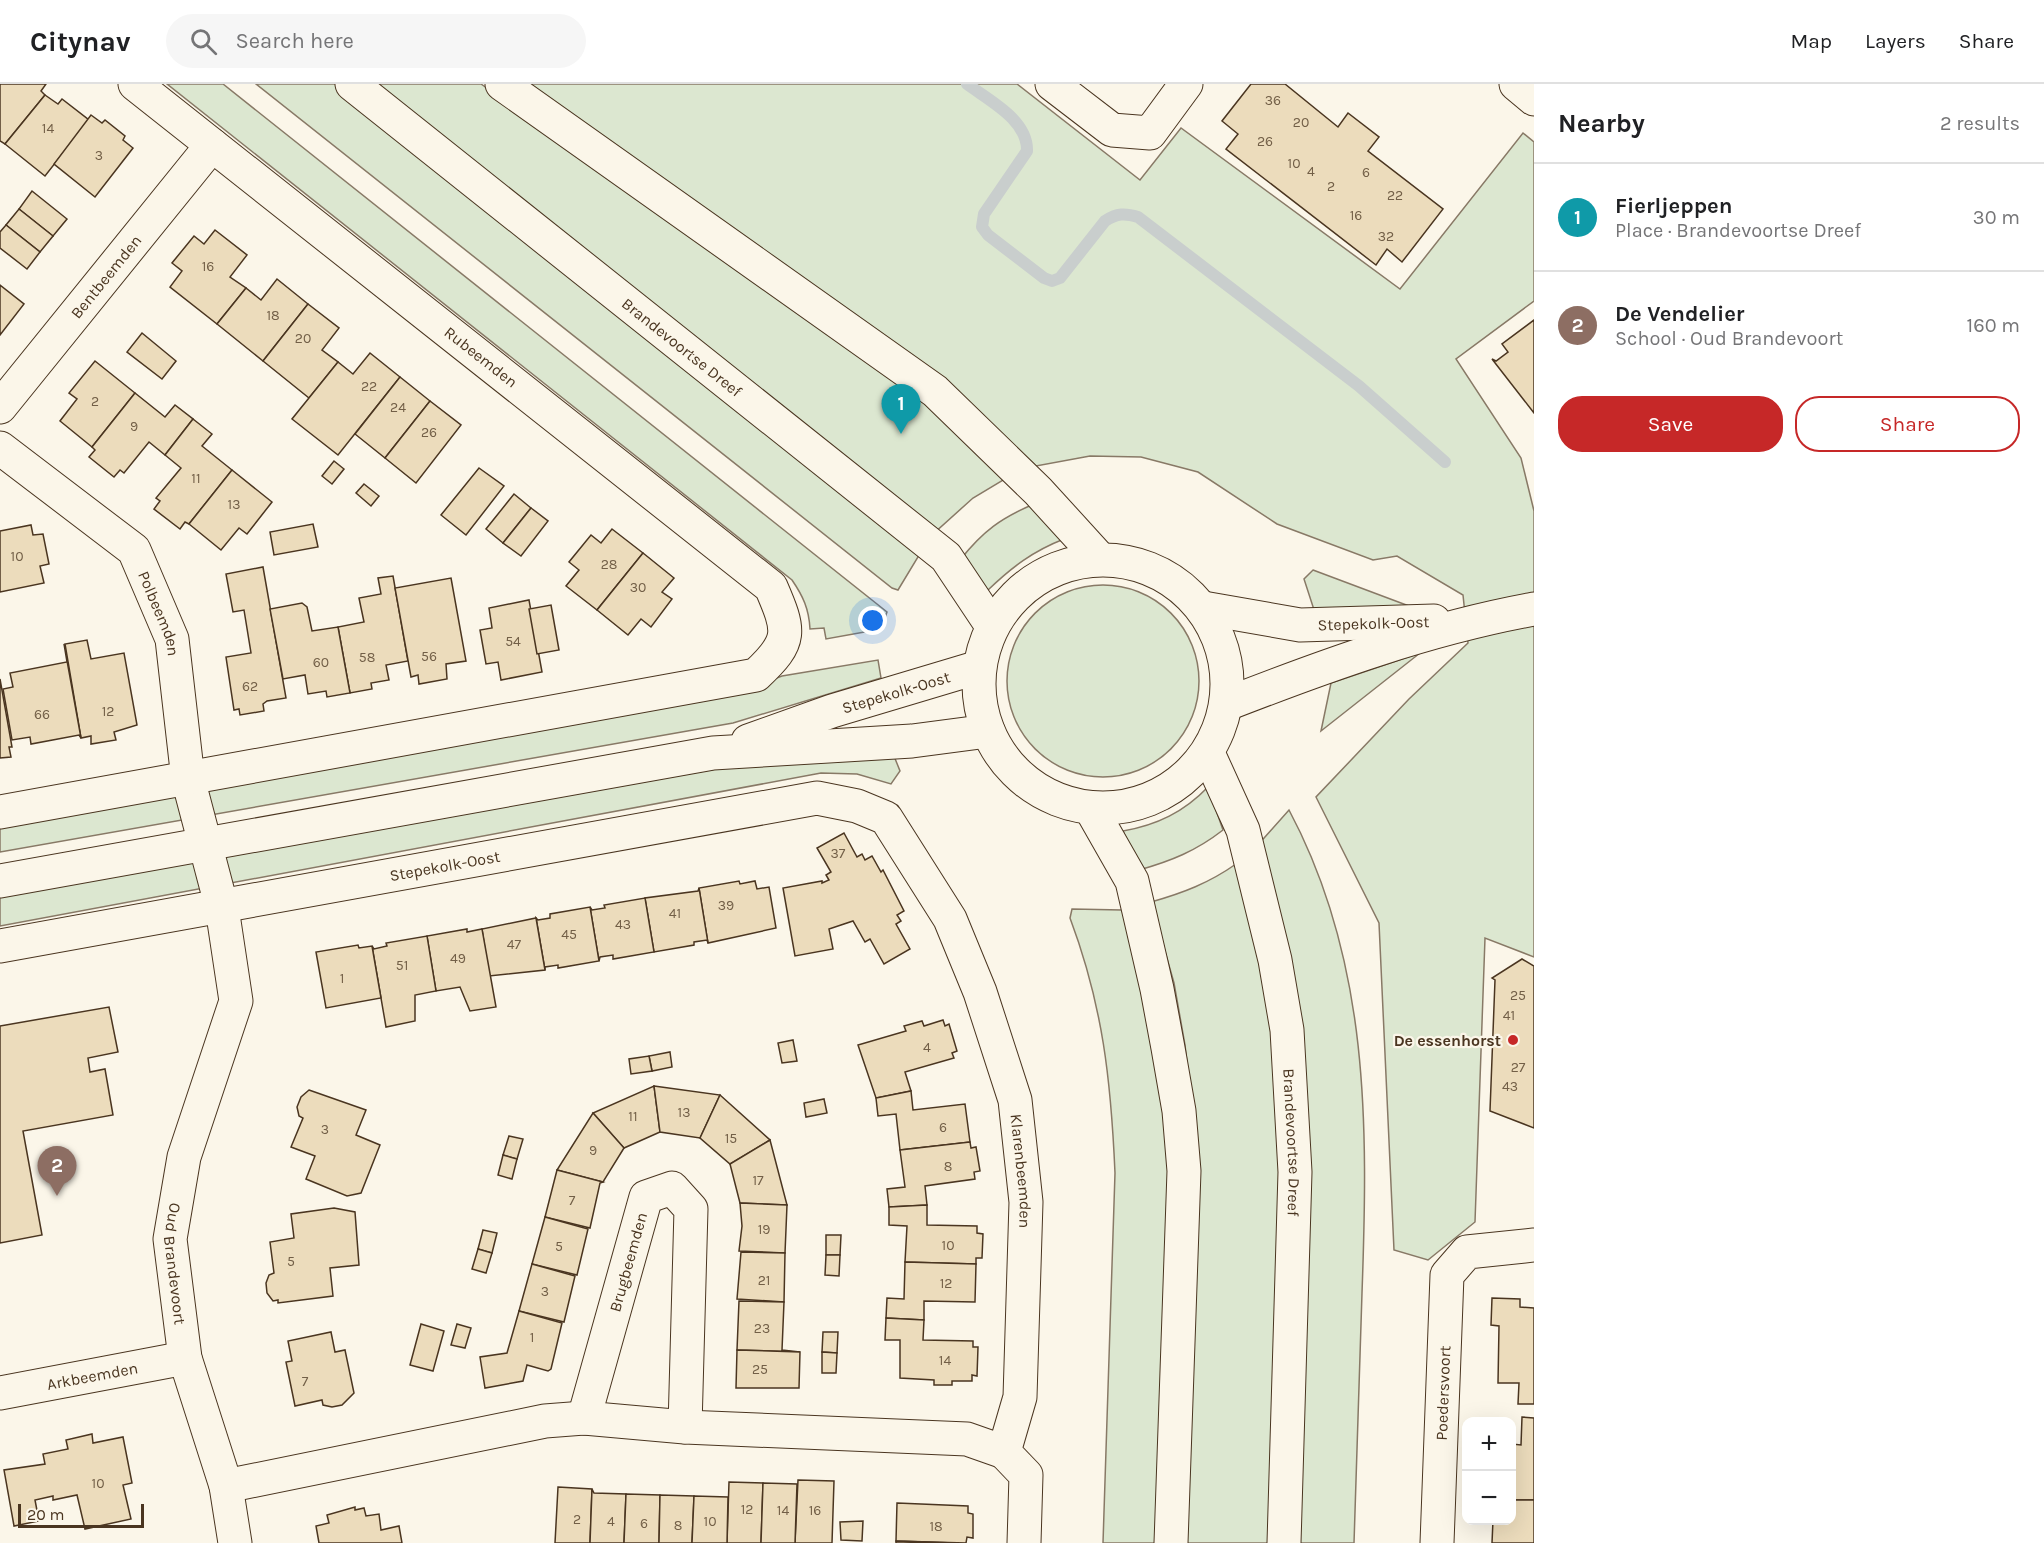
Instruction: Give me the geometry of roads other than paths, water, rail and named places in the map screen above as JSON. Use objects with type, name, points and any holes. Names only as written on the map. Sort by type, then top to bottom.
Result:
[{"type":"street","name":"Rubeemden","points":[[135,84],[771,587],[786,622],[780,653],[756,675],[717,684],[188,779]]},
{"type":"street","name":"Brandevoortse Dreef","points":[[352,84],[946,557],[992,626]]},
{"type":"street","points":[[502,84],[935,391],[1038,490],[1100,559]]},
{"type":"street","points":[[1052,84],[1112,130],[1150,133],[1186,84]]},
{"type":"street","points":[[1516,84],[1534,99]]},
{"type":"street","name":"Bentbeemden","points":[[0,407],[212,145]]},
{"type":"street","name":"Polbeemden","points":[[0,448],[134,550],[172,639],[188,779],[207,844]]},
{"type":"street","points":[[1100,559],[1139,564],[1175,581],[1203,608],[1225,654],[1227,704],[1208,753],[1186,778],[1157,797],[1125,807],[1091,808],[1058,800],[1028,784],[1005,761],[988,731],[979,700],[979,667],[992,626],[1019,591],[1057,567],[1100,559]]},
{"type":"street","name":"Stepekolk-Oost","points":[[1203,608],[1300,625],[1475,620]]},
{"type":"street","name":"Stepekolk-Oost","points":[[1227,704],[1308,673],[1475,620],[1534,609]]},
{"type":"street","name":"Stepekolk-Oost","points":[[713,753],[832,711],[979,667]]},
{"type":"street","name":"Stepekolk-Oost","points":[[0,881],[713,753],[912,741],[988,731]]},
{"type":"street","name":"Brandevoortse Dreef","points":[[1208,753],[1243,830],[1275,960],[1287,1030],[1295,1172],[1284,1543]]},
{"type":"street","points":[[0,812],[188,779]]},
{"type":"street","name":"Stepekolk-Oost","points":[[0,946],[222,908],[817,798],[857,806],[885,818]]},
{"type":"street","points":[[1091,808],[1132,881],[1158,989],[1179,1111],[1184,1171],[1171,1543]]},
{"type":"street","name":"Klarenbeemden","points":[[885,818],[950,919],[980,992],[1015,1100],[1026,1202],[1020,1397],[1005,1452]]},
{"type":"street","name":"Oud Brandevoort","points":[[207,844],[222,908],[236,1001],[184,1157],[170,1239],[185,1358],[226,1486],[235,1543]]},
{"type":"street","name":"Brugbeemden","points":[[584,1418],[646,1197],[672,1188],[691,1209],[685,1427]]},
{"type":"street","name":"Poedersvoort","points":[[1437,1543],[1447,1275],[1467,1252],[1534,1245]]},
{"type":"street","name":"Arkbeemden","points":[[0,1393],[185,1358]]},
{"type":"street","points":[[226,1486],[545,1421],[584,1418],[685,1427],[968,1439],[1005,1452],[1026,1475],[1024,1543]]},
{"type":"waterway","points":[[967,84],[1006,112],[1015,121],[1026,140],[1027,151],[984,214],[982,227],[988,235],[1044,278],[1052,281],[1060,278],[1105,221],[1121,214],[1138,217],[1359,386],[1445,462]]},
{"type":"place","name":"Fierljeppen","points":[[901,434]]},
{"type":"place","name":"De essenhorst","points":[[1513,1040]]},
{"type":"place","name":"De Vendelier","points":[[57,1196]]}]
